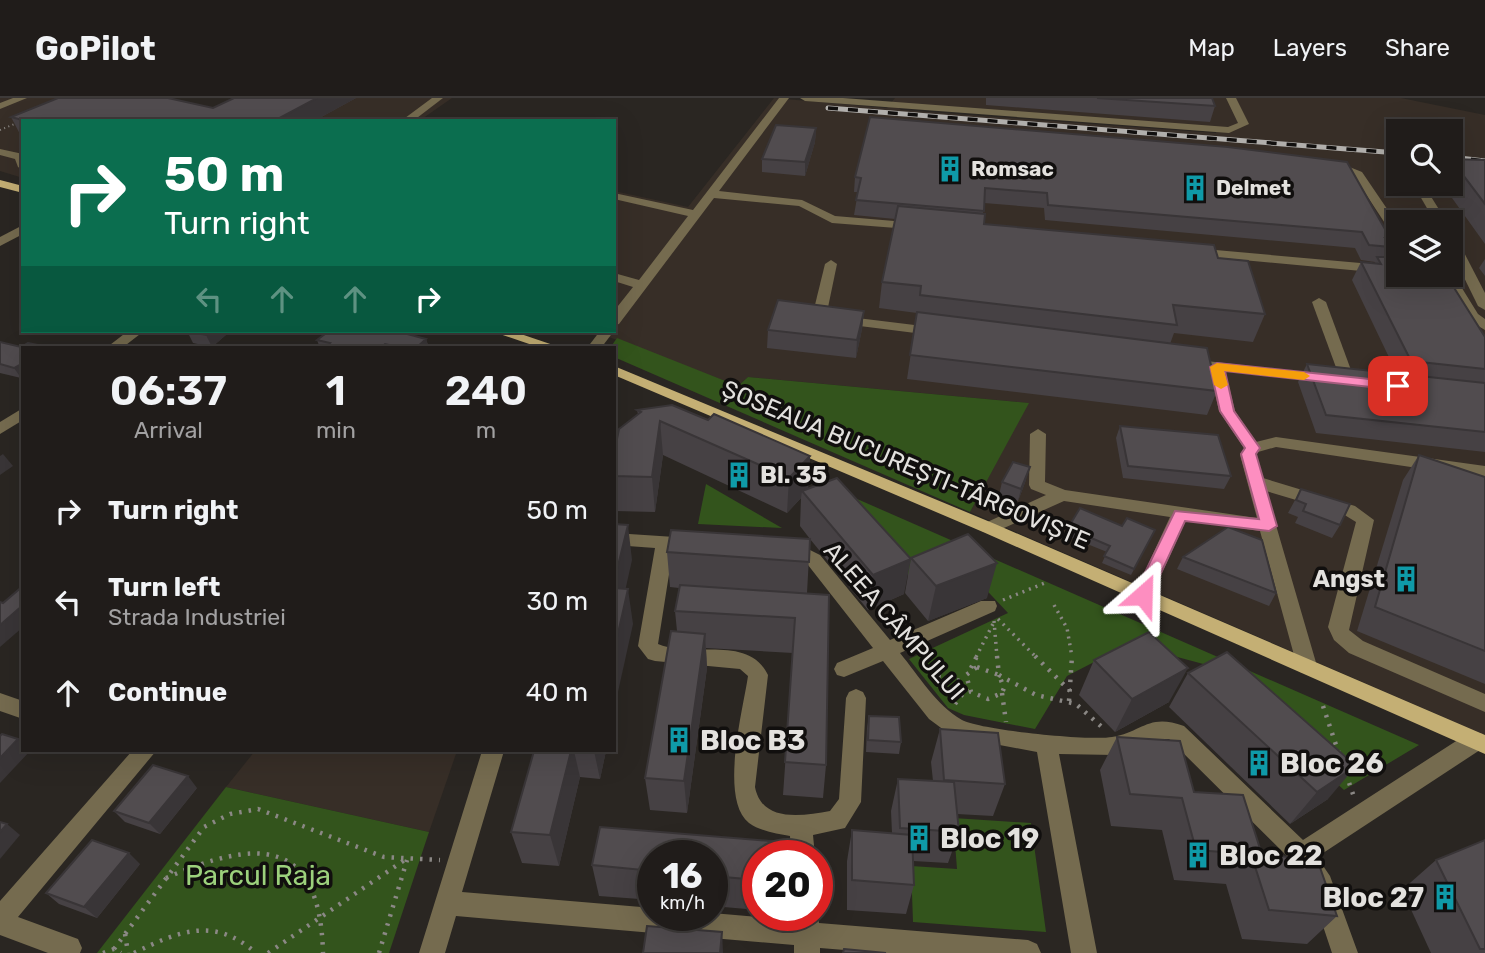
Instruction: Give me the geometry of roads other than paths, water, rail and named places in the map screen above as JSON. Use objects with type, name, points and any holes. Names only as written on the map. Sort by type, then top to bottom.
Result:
[{"type":"main road","points":[[1,184],[21,189]]},
{"type":"main road","points":[[505,333],[548,346]]},
{"type":"main road","name":"ȘOSEAUA BUCUREȘTI-TÂRGOVIȘTE","points":[[616,371],[989,528],[1480,743]]},
{"type":"street","points":[[0,106],[22,98]]},
{"type":"street","points":[[409,119],[438,98]]},
{"type":"street","points":[[616,318],[783,98]]},
{"type":"street","points":[[805,98],[934,103],[1229,130],[1244,124],[1231,98]]},
{"type":"street","points":[[0,152],[20,158],[21,161]]},
{"type":"street","points":[[1321,167],[1347,169],[1359,174],[1386,216]]},
{"type":"street","points":[[710,194],[802,203],[832,219],[928,228]]},
{"type":"street","points":[[616,196],[695,214]]},
{"type":"street","points":[[0,242],[21,230]]},
{"type":"street","points":[[1176,250],[1386,268]]},
{"type":"street","points":[[1463,263],[1485,306]]},
{"type":"street","points":[[819,317],[831,264]]},
{"type":"street","points":[[616,278],[642,285]]},
{"type":"street","points":[[1454,287],[1473,317],[1485,326]]},
{"type":"street","points":[[1176,362],[1354,381],[1319,302]]},
{"type":"street","points":[[800,315],[956,334]]},
{"type":"street","points":[[116,346],[134,333]]},
{"type":"street","points":[[1217,367],[1227,411],[1252,448]]},
{"type":"street","points":[[0,429],[21,414]]},
{"type":"street","points":[[1038,434],[1037,485],[1062,495],[1269,526]]},
{"type":"street","points":[[1307,666],[1248,454],[1252,448],[1276,442],[1485,472]]},
{"type":"street","points":[[1256,482],[1349,510],[1365,520],[1338,627],[1342,635],[1356,647],[1485,703]]},
{"type":"street","points":[[989,528],[1062,495]]},
{"type":"street","points":[[1143,595],[1180,514]]},
{"type":"street","points":[[616,539],[705,545]]},
{"type":"street","points":[[665,543],[648,646],[655,653],[744,661],[752,666],[758,675],[744,788],[746,805],[757,817],[802,827],[837,820],[850,802],[856,698]]},
{"type":"street","name":"ALEEA CÂMPULUI","points":[[771,550],[798,552],[814,560],[936,713],[951,726],[1046,744],[1120,745],[1157,727],[1176,732],[1301,854]]},
{"type":"street","points":[[844,669],[886,651],[991,614]]},
{"type":"street","points":[[0,702],[21,709]]},
{"type":"street","points":[[1345,953],[1321,884],[1301,854],[1480,743]]},
{"type":"street","points":[[1046,744],[1084,953]]},
{"type":"street","points":[[69,948],[0,922],[144,752]]},
{"type":"street","points":[[432,953],[493,752]]},
{"type":"street","points":[[802,827],[802,840]]},
{"type":"street","points":[[447,903],[1028,953]]},
{"type":"railway","points":[[828,108],[1386,152]]},
{"type":"railway","points":[[1463,158],[1485,161]]},
{"type":"place","name":"Romsac","points":[[950,169]]},
{"type":"place","name":"Delmet","points":[[1195,188]]},
{"type":"place","name":"Bl. 35","points":[[739,475]]},
{"type":"place","name":"Angst","points":[[1406,579]]},
{"type":"place","name":"Bloc B3","points":[[679,740]]},
{"type":"place","name":"Bloc 26","points":[[1259,763]]},
{"type":"place","name":"Bloc 19","points":[[919,838]]},
{"type":"place","name":"Bloc 22","points":[[1198,855]]},
{"type":"place","name":"Bloc 27","points":[[1445,897]]},
{"type":"park label","name":"Parcul Raja","points":[[258,875]]}]
